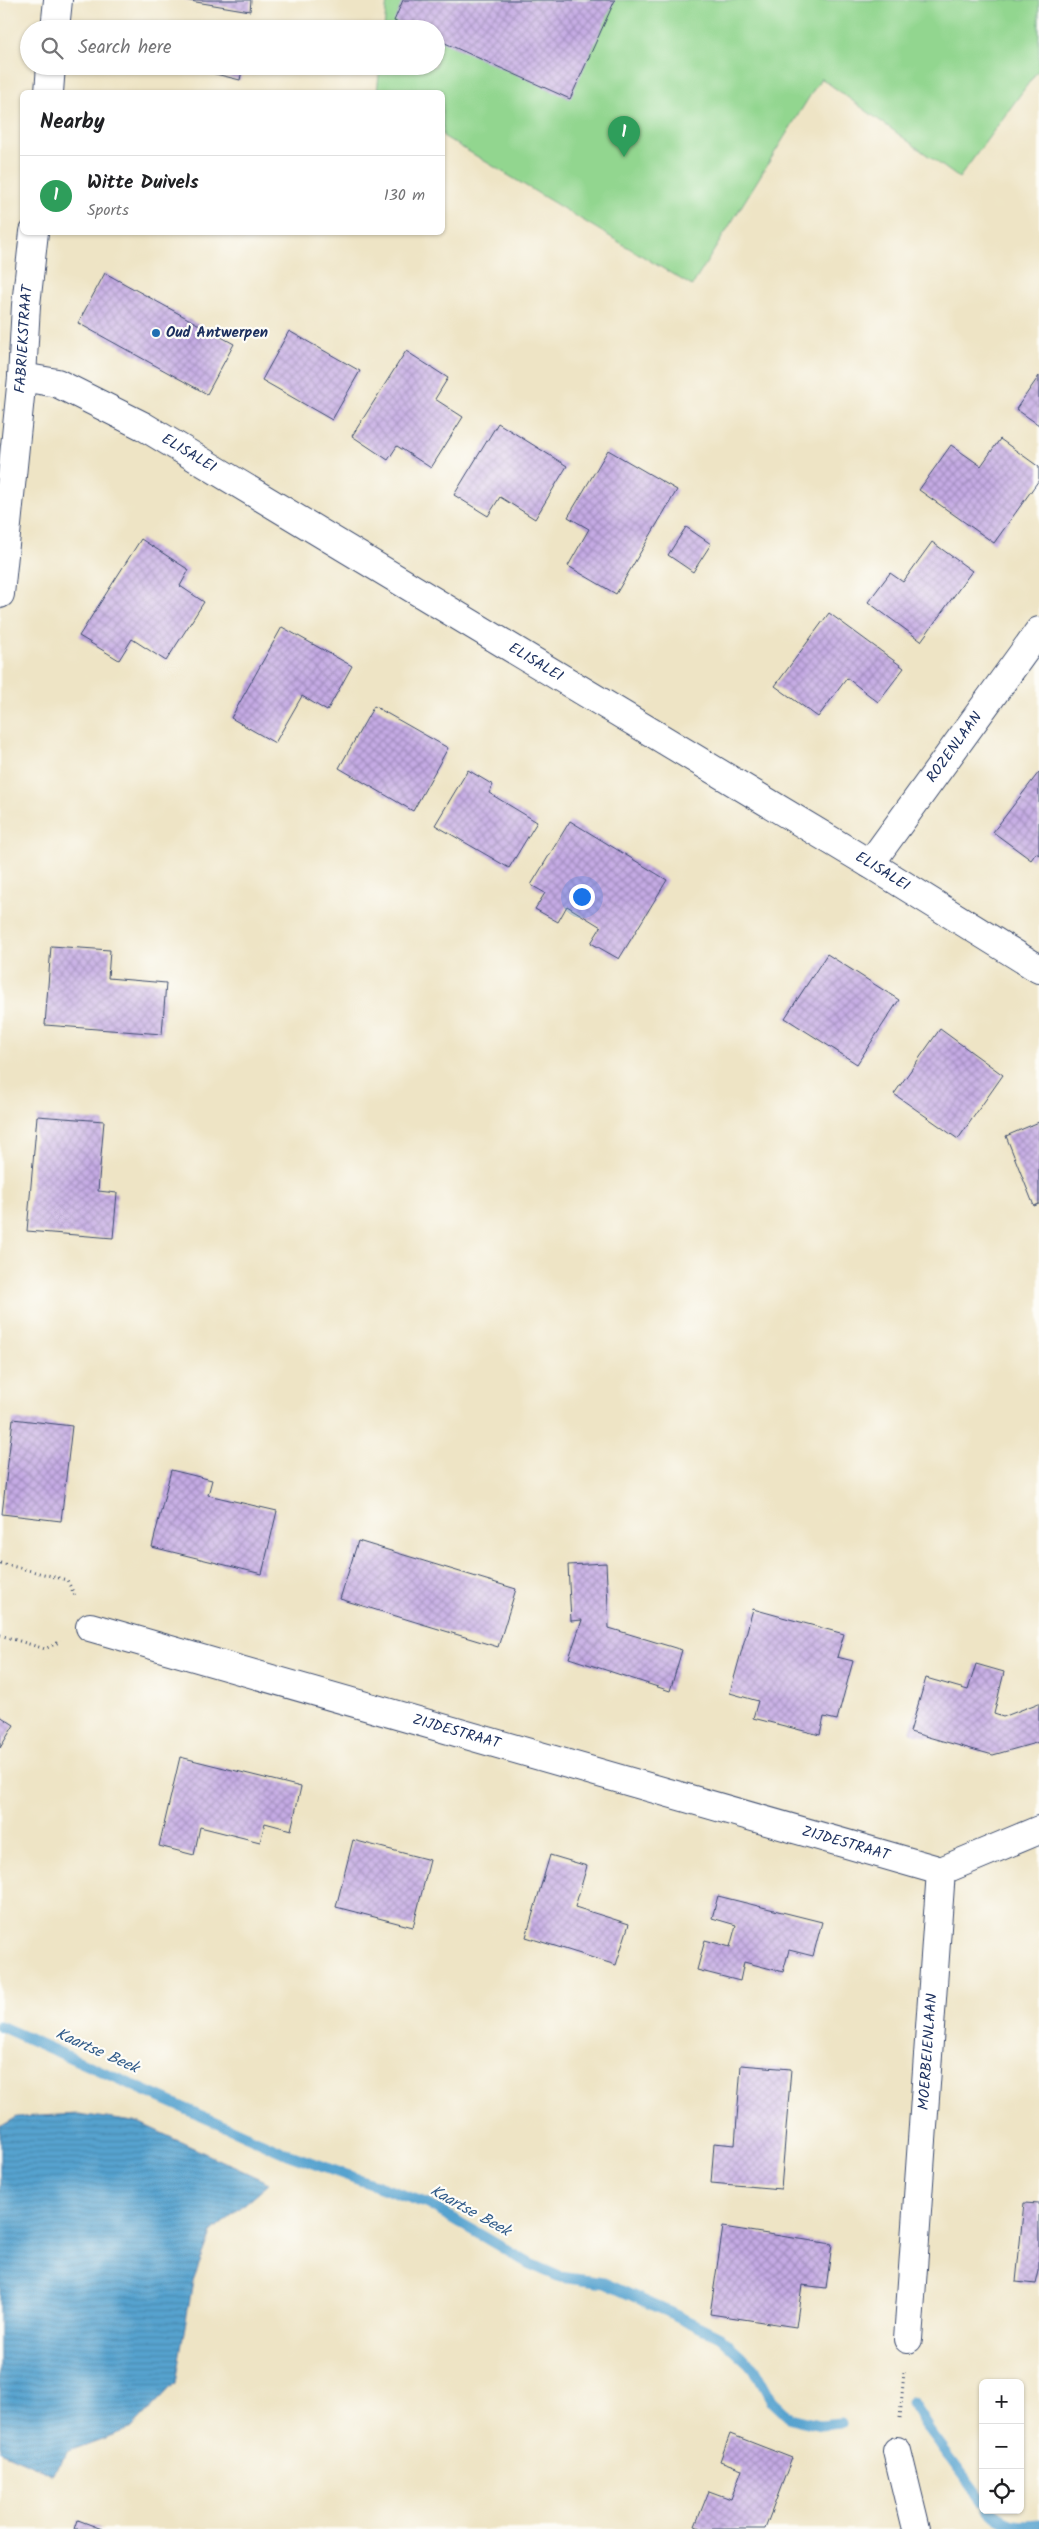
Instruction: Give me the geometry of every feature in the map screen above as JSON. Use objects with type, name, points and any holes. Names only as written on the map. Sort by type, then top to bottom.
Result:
[{"type":"street","points":[[56,20],[58,0]]},
{"type":"street","points":[[48,90],[50,75]]},
{"type":"street","name":"FABRIEKSTRAAT","points":[[0,594],[22,377],[26,306],[34,235]]},
{"type":"street","name":"ELISALEI","points":[[22,377],[57,383],[143,426],[870,864],[1039,970]]},
{"type":"street","name":"ROZENLAAN","points":[[870,864],[1039,631]]},
{"type":"street","name":"ZIJDESTRAAT","points":[[90,1627],[940,1871]]},
{"type":"street","points":[[940,1871],[1039,1830]]},
{"type":"street","name":"MOERBEIENLAAN","points":[[908,2339],[940,1871]]},
{"type":"street","points":[[897,2452],[916,2529]]},
{"type":"path","points":[[0,1563],[67,1580],[90,1627],[45,1649],[0,1635]]},
{"type":"path","points":[[897,2452],[908,2339]]},
{"type":"green space","points":[[387,0],[1039,0],[1039,69],[959,178],[821,78],[692,286],[445,137],[445,90],[377,90],[379,75],[445,75],[445,20],[385,20]]},
{"type":"water","points":[[79,2114],[140,2123],[269,2183],[211,2233],[193,2281],[175,2383],[132,2428],[69,2451],[52,2474],[0,2451],[0,2127],[17,2117]]},
{"type":"building","points":[[184,0],[251,0],[250,11]]},
{"type":"building","points":[[403,0],[615,0],[570,99],[445,43],[445,20],[394,20]]},
{"type":"building","points":[[220,75],[241,75],[240,80]]},
{"type":"building","name":"Oud Antwerpen","points":[[105,273],[234,344],[207,394],[78,323]]},
{"type":"building","points":[[289,331],[360,371],[332,420],[262,380]]},
{"type":"building","points":[[406,351],[448,378],[435,399],[463,417],[431,468],[397,446],[388,460],[352,436]]},
{"type":"building","points":[[1039,376],[1039,425],[1016,409]]},
{"type":"building","points":[[498,423],[567,466],[535,519],[500,497],[488,516],[454,495]]},
{"type":"building","points":[[1000,439],[1039,467],[1039,480],[994,543],[919,490],[951,445],[981,466]]},
{"type":"building","points":[[608,450],[677,490],[616,594],[568,566],[589,529],[568,517]]},
{"type":"building","points":[[686,527],[711,544],[693,572],[668,555]]},
{"type":"building","points":[[141,539],[189,570],[180,586],[204,602],[166,661],[132,639],[119,660],[79,636]]},
{"type":"building","points":[[932,542],[972,571],[921,641],[868,602],[890,573],[903,582]]},
{"type":"building","points":[[829,613],[904,668],[878,702],[847,678],[818,717],[775,686]]},
{"type":"building","points":[[282,627],[352,666],[327,711],[302,696],[275,743],[231,718]]},
{"type":"building","points":[[374,706],[448,748],[413,811],[339,768]]},
{"type":"building","points":[[468,770],[493,785],[489,793],[537,822],[509,868],[435,825]]},
{"type":"building","points":[[1039,772],[1039,855],[1036,853],[1031,860],[993,832]]},
{"type":"building","points":[[570,821],[667,880],[619,959],[591,943],[601,927],[567,906],[558,922],[535,909],[545,893],[531,885]]},
{"type":"building","points":[[51,946],[110,950],[108,978],[166,983],[162,1034],[45,1025]]},
{"type":"building","points":[[827,954],[899,1000],[857,1064],[785,1018]]},
{"type":"building","points":[[940,1029],[1003,1075],[958,1139],[894,1094]]},
{"type":"building","points":[[37,1116],[104,1121],[98,1191],[117,1193],[113,1238],[27,1231]]},
{"type":"building","points":[[1039,1122],[1039,1204],[1034,1206],[1006,1136]]},
{"type":"building","points":[[13,1419],[72,1426],[61,1521],[2,1514]]},
{"type":"building","points":[[171,1470],[212,1480],[208,1495],[277,1511],[262,1574],[152,1547]]},
{"type":"building","points":[[358,1541],[516,1589],[498,1647],[340,1599]]},
{"type":"building","points":[[606,1563],[609,1628],[682,1650],[670,1691],[569,1658],[582,1620],[571,1621],[568,1565]]},
{"type":"building","points":[[753,1609],[844,1634],[837,1657],[853,1661],[837,1720],[824,1717],[820,1735],[753,1718],[758,1701],[730,1693]]},
{"type":"building","points":[[976,1664],[1004,1672],[994,1714],[1003,1717],[1039,1703],[1039,1742],[993,1755],[910,1732],[926,1678],[968,1690]]},
{"type":"building","points":[[0,1716],[14,1725],[0,1748]]},
{"type":"building","points":[[180,1757],[301,1787],[291,1830],[265,1823],[260,1842],[200,1827],[194,1855],[159,1846]]},
{"type":"building","points":[[353,1840],[430,1860],[413,1927],[336,1907]]},
{"type":"building","points":[[550,1855],[587,1866],[575,1907],[629,1924],[616,1965],[526,1937]]},
{"type":"building","points":[[718,1896],[822,1922],[813,1956],[789,1950],[783,1972],[744,1962],[740,1981],[697,1970],[705,1940],[730,1947],[736,1925],[712,1918]]},
{"type":"building","points":[[741,2065],[791,2069],[781,2189],[711,2183],[714,2143],[735,2145]]},
{"type":"building","points":[[1024,2203],[1039,2204],[1039,2271],[1036,2284],[1016,2282]]},
{"type":"building","points":[[723,2227],[832,2244],[826,2288],[802,2285],[796,2327],[710,2314]]},
{"type":"building","points":[[730,2434],[792,2458],[765,2529],[703,2529],[695,2526],[709,2491],[731,2499],[742,2469],[720,2461]]},
{"type":"building","points":[[78,2520],[102,2529],[75,2529]]},
{"type":"waterway","name":"Kaartse Beek","points":[[0,2026],[287,2154],[428,2204],[530,2264],[560,2277],[604,2283],[669,2312],[720,2337],[754,2368],[772,2401],[790,2418],[820,2425],[841,2423]]},
{"type":"waterway","name":"Kaartse Beek","points":[[912,2403],[929,2430],[979,2497]]},
{"type":"waterway","name":"Kaartse Beek","points":[[994,2514],[1012,2524],[1024,2526],[1039,2525]]},
{"type":"place","name":"Witte Duivels","points":[[624,157]]},
{"type":"place","name":"Oud Antwerpen","points":[[156,333]]}]
